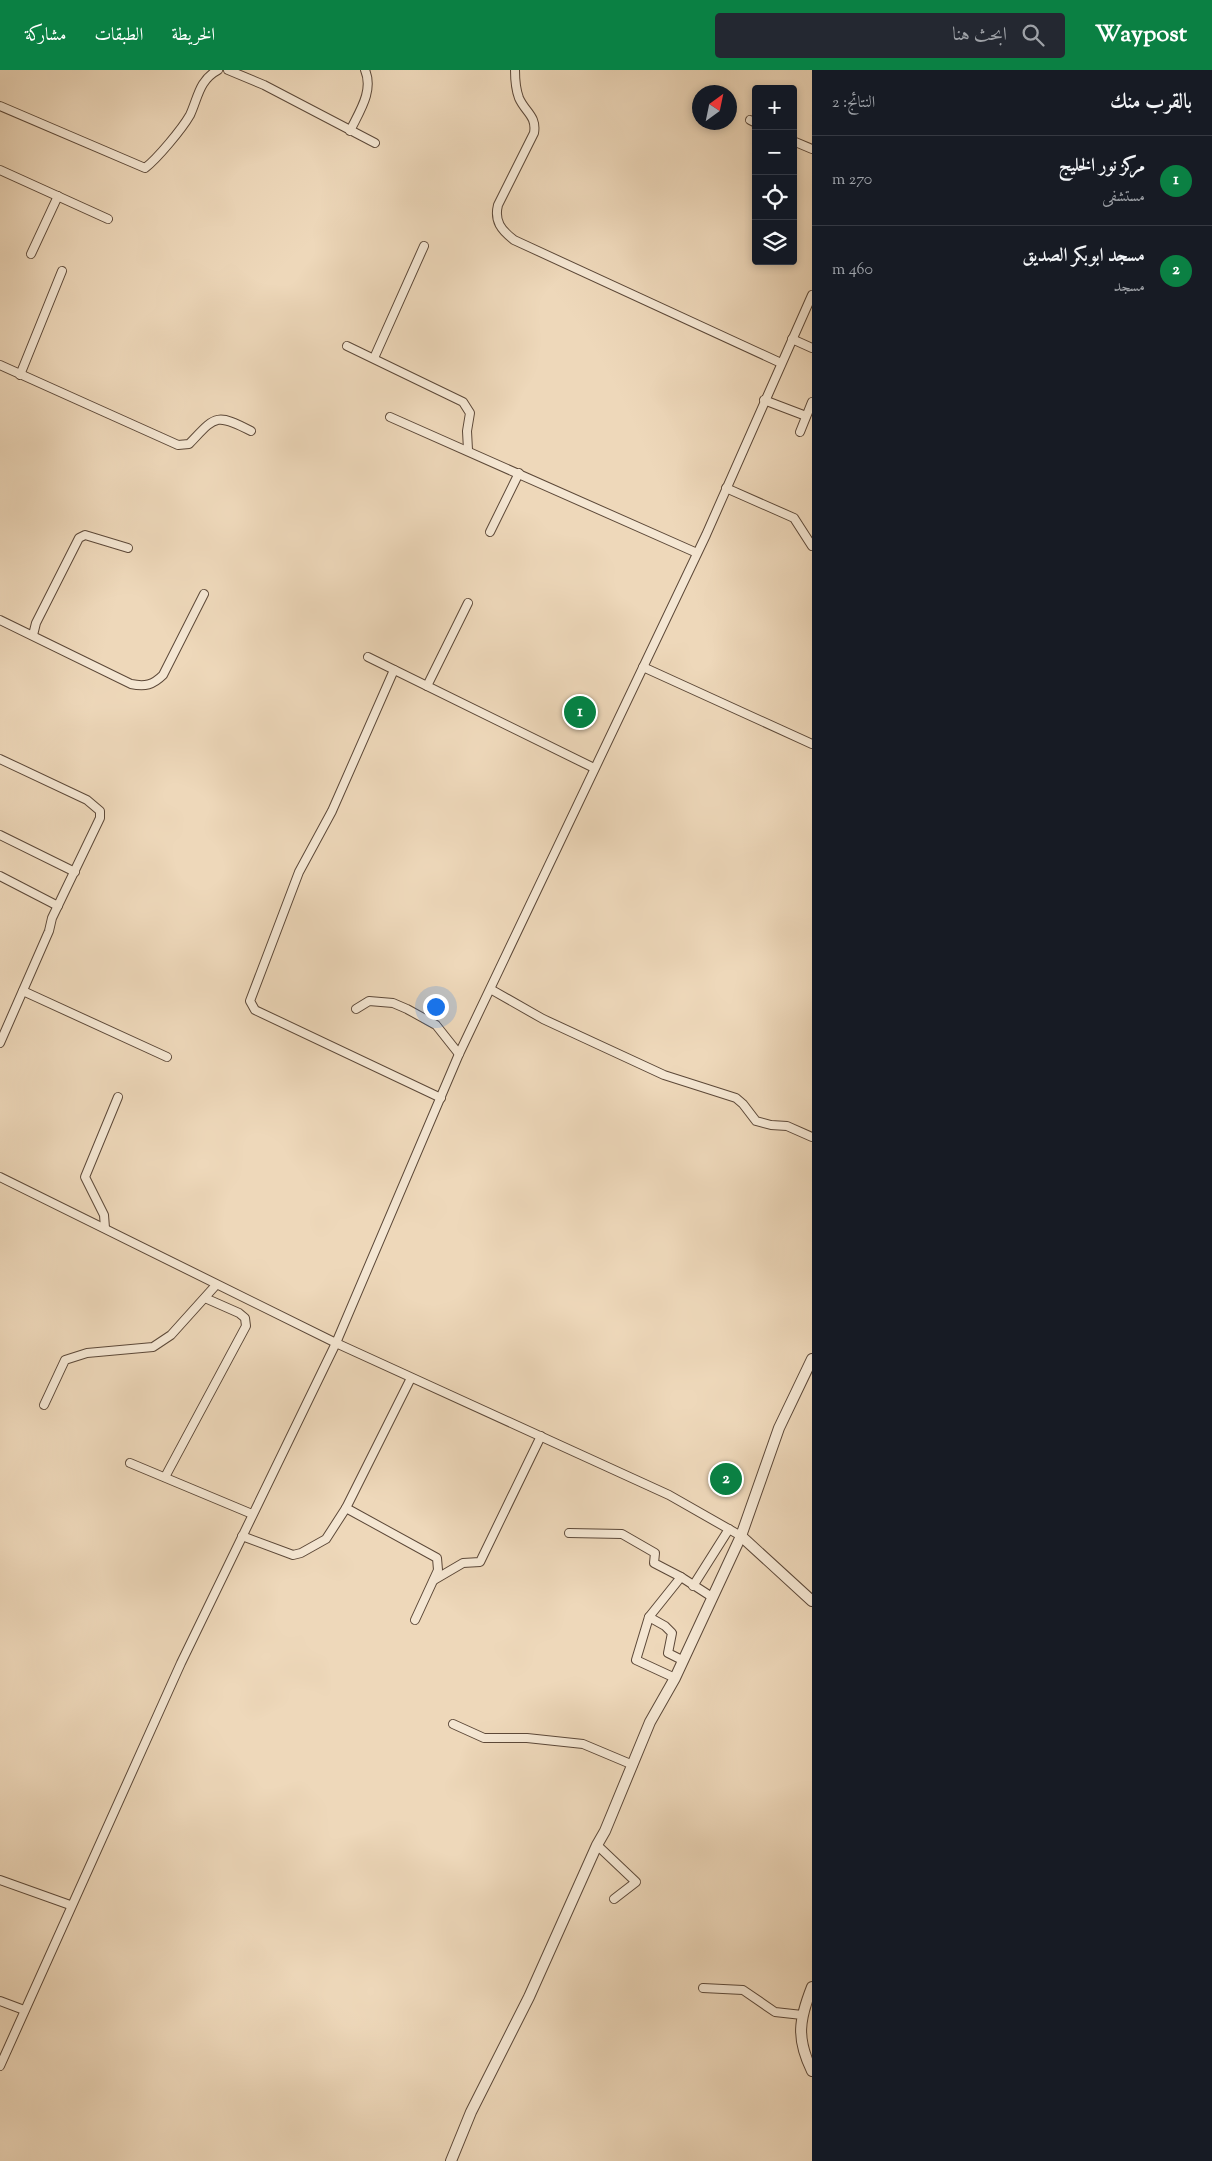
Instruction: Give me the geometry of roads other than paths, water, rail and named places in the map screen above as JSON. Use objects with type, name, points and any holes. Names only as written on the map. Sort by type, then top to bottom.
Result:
[{"type":"street","points":[[0,106],[144,168],[152,163],[179,131],[190,114],[198,90],[218,70]]},
{"type":"street","points":[[228,70],[264,85],[374,143]]},
{"type":"street","points":[[350,131],[368,89],[369,79],[365,70]]},
{"type":"street","points":[[515,70],[519,97],[532,116],[535,126],[534,133],[498,205],[496,213],[498,223],[503,232],[514,240],[781,363]]},
{"type":"street","points":[[797,142],[812,149]]},
{"type":"street","points":[[0,170],[108,219]]},
{"type":"street","points":[[32,254],[58,196]]},
{"type":"street","points":[[374,358],[424,246]]},
{"type":"street","points":[[20,375],[62,271]]},
{"type":"street","points":[[0,2066],[70,1906],[252,1514],[336,1343],[460,1054],[492,990],[594,768],[697,553],[812,295]]},
{"type":"street","points":[[792,339],[812,348]]},
{"type":"street","points":[[347,346],[464,402],[470,413],[467,431],[468,450]]},
{"type":"street","points":[[0,365],[178,445],[189,444],[203,428],[216,420],[232,421],[251,432]]},
{"type":"street","points":[[764,400],[806,416]]},
{"type":"street","points":[[800,432],[812,402]]},
{"type":"street","points":[[390,417],[697,553]]},
{"type":"street","points":[[490,532],[519,473]]},
{"type":"street","points":[[726,488],[794,518],[812,546]]},
{"type":"street","points":[[33,635],[36,623],[79,538],[85,535],[128,548]]},
{"type":"street","points":[[0,620],[132,684],[150,685],[155,683],[162,675],[204,594]]},
{"type":"street","points":[[428,686],[468,603]]},
{"type":"street","points":[[368,657],[594,768]]},
{"type":"street","points":[[643,667],[812,744]]},
{"type":"street","points":[[394,670],[332,811],[299,872],[250,1001],[255,1010],[441,1098]]},
{"type":"street","points":[[0,759],[87,800],[100,812],[100,818],[58,906],[0,1042]]},
{"type":"street","points":[[0,835],[75,872]]},
{"type":"street","points":[[0,876],[58,906]]},
{"type":"street","points":[[492,990],[543,1019],[664,1075],[686,1083],[717,1090],[736,1098],[756,1121],[771,1126],[787,1126],[812,1137]]},
{"type":"street","points":[[23,991],[167,1057]]},
{"type":"street","points":[[356,1009],[369,1001],[375,1000],[393,1003],[407,1009],[436,1025],[460,1054]]},
{"type":"street","points":[[105,1228],[104,1216],[85,1177],[118,1097]]},
{"type":"street","points":[[0,1177],[336,1343],[669,1495],[741,1536],[812,1601]]},
{"type":"street","points":[[44,1406],[64,1360],[87,1353],[153,1347],[171,1335],[216,1285]]},
{"type":"street","points":[[165,1478],[246,1326],[245,1318],[239,1313],[205,1298]]},
{"type":"street","points":[[451,2161],[472,2112],[533,1988],[597,1846],[606,1831],[650,1722],[675,1678],[741,1536],[779,1428],[812,1359]]},
{"type":"street","points":[[242,1536],[292,1554],[301,1553],[326,1539],[346,1508],[411,1378]]},
{"type":"street","points":[[434,1580],[463,1563],[480,1562],[541,1436]]},
{"type":"street","points":[[130,1463],[252,1514]]},
{"type":"street","points":[[346,1508],[437,1558],[438,1570],[415,1620]]},
{"type":"street","points":[[693,1586],[729,1529]]},
{"type":"street","points":[[569,1534],[622,1534],[655,1553],[654,1564],[681,1577],[712,1597]]},
{"type":"street","points":[[675,1678],[636,1660],[649,1617],[681,1577]]},
{"type":"street","points":[[649,1617],[665,1626],[672,1633],[668,1653],[682,1660]]},
{"type":"street","points":[[453,1724],[484,1738],[527,1738],[582,1744],[633,1765]]},
{"type":"street","points":[[597,1846],[636,1882],[614,1899]]},
{"type":"street","points":[[0,1880],[70,1906]]},
{"type":"street","points":[[812,1987],[802,2015],[801,2040],[804,2054],[812,2071]]},
{"type":"street","points":[[703,1988],[743,1990],[775,2012],[802,2015]]},
{"type":"street","points":[[0,2001],[24,2010]]},
{"type":"place","name":"مركز نور الخليج","points":[[580,712]]},
{"type":"place","name":"مسجد ابوبكر الصديق","points":[[726,1479]]}]
